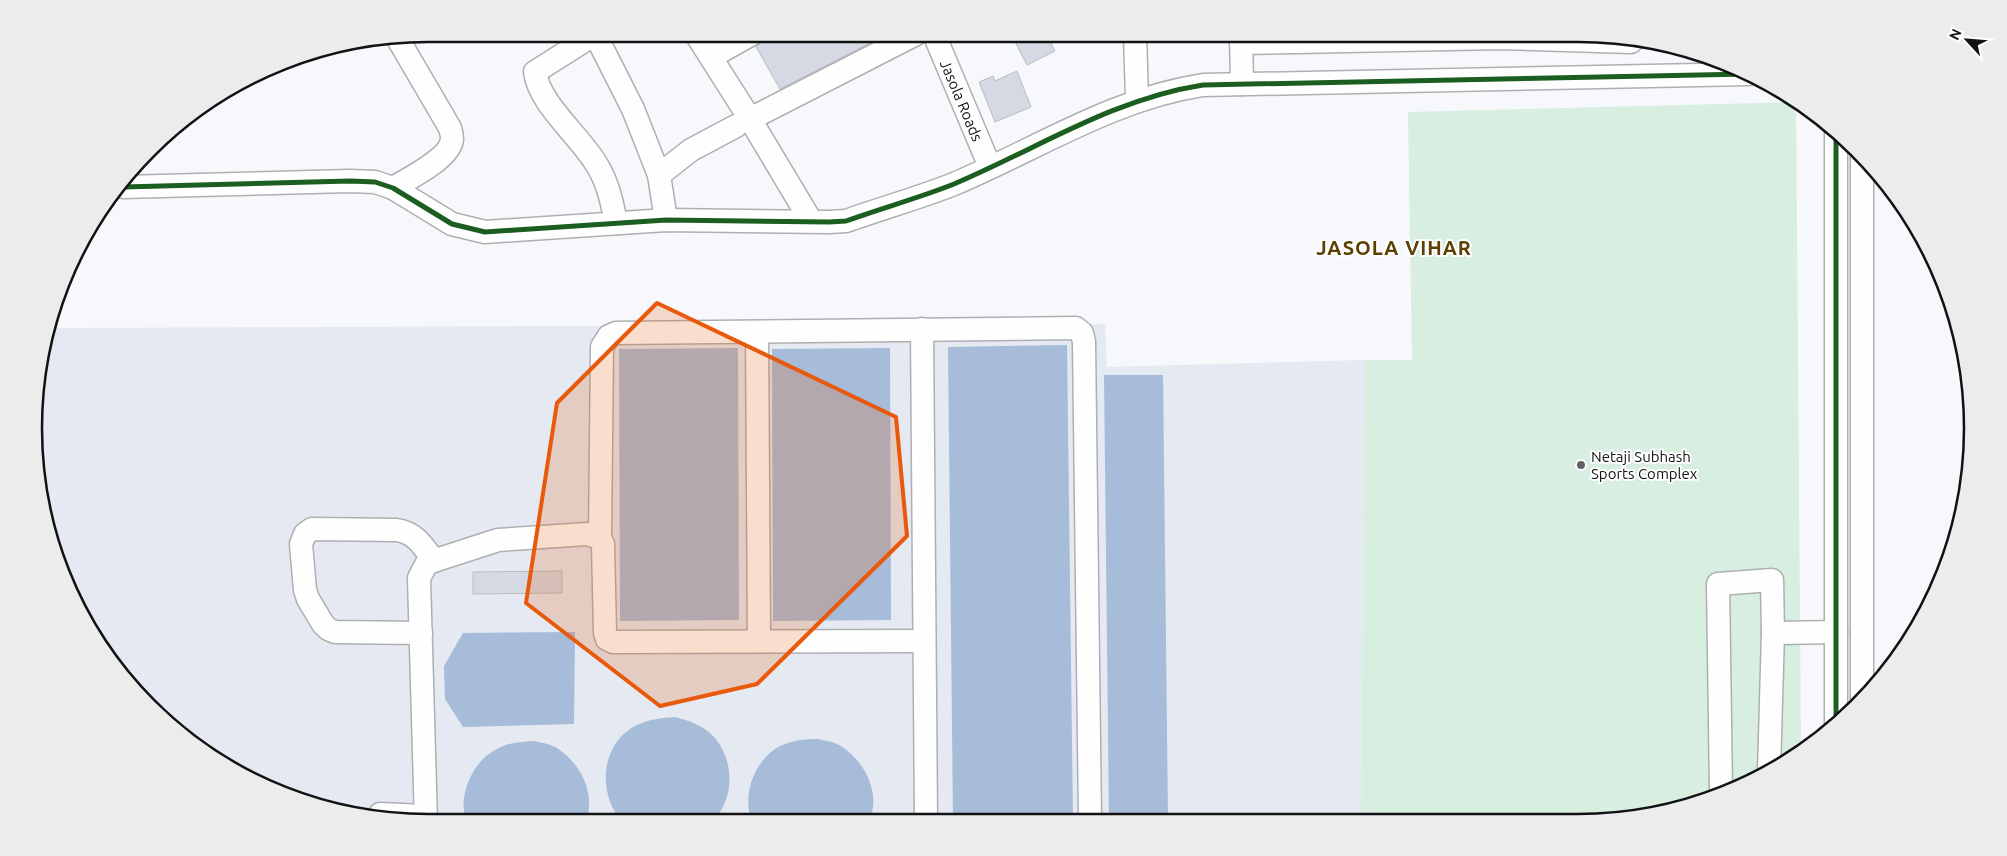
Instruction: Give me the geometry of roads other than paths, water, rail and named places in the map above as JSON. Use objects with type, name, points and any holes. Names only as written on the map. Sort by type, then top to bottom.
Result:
[{"type":"street","points":[[582,42],[535,72],[544,95],[596,163],[609,188],[616,223]]},
{"type":"street","points":[[599,42],[633,109],[659,174],[666,220]]},
{"type":"street","points":[[701,42],[711,57],[743,123],[811,222]]},
{"type":"street","points":[[711,57],[738,42]]},
{"type":"street","points":[[659,174],[691,150],[900,42]]},
{"type":"street","name":"Jasola Roads","points":[[937,42],[990,167]]},
{"type":"street","points":[[1135,42],[1137,100]]},
{"type":"street","points":[[1241,42],[1242,84]]},
{"type":"street","points":[[393,188],[440,159],[450,146],[452,139],[450,128],[401,43]]},
{"type":"street","points":[[127,187],[375,182],[393,188],[452,224],[485,232],[666,220],[811,222],[846,220],[953,184],[1120,106],[1174,89],[1203,84],[1728,72]]},
{"type":"street","points":[[1836,141],[1836,715]]},
{"type":"street","points":[[1862,166],[1862,690]]},
{"type":"street","points":[[923,641],[618,643],[607,639],[605,633],[602,544],[600,538],[604,341],[609,336],[616,334],[1070,327],[1082,333],[1084,342],[1090,814]]},
{"type":"street","points":[[922,329],[926,814]]},
{"type":"street","points":[[757,332],[759,641]]},
{"type":"street","points":[[420,633],[335,632],[328,629],[308,599],[301,544],[305,534],[312,529],[406,532],[418,538],[434,560]]},
{"type":"street","points":[[426,814],[419,578],[427,563],[498,540],[587,534],[600,538]]},
{"type":"street","points":[[1721,786],[1718,584],[1772,580],[1773,633],[1769,764]]},
{"type":"street","points":[[1773,633],[1836,632]]},
{"type":"water","points":[[1067,345],[1073,814],[953,814],[948,347]]},
{"type":"water","points":[[738,348],[739,620],[620,621],[619,349]]},
{"type":"water","points":[[890,348],[891,620],[773,621],[772,349]]},
{"type":"water","points":[[1104,375],[1163,375],[1168,814],[1109,814]]},
{"type":"water","points":[[575,632],[574,724],[463,727],[445,699],[444,666],[463,633]]},
{"type":"water","points":[[675,717],[696,724],[709,732],[720,746],[728,767],[729,779],[725,801],[718,814],[617,814],[614,810],[606,783],[606,769],[609,756],[625,733],[637,725],[656,719]]},
{"type":"water","points":[[808,739],[818,739],[841,746],[857,760],[869,779],[872,789],[871,814],[750,814],[749,789],[757,769],[771,752],[780,746]]},
{"type":"water","points":[[535,741],[557,748],[566,755],[579,771],[588,790],[588,814],[465,814],[465,791],[474,770],[488,754],[506,745]]},
{"type":"place","name":"Netaji Subhash Sports Complex","points":[[1581,465]]},
{"type":"district","name":"JASOLA VIHAR","points":[[1394,247]]}]
